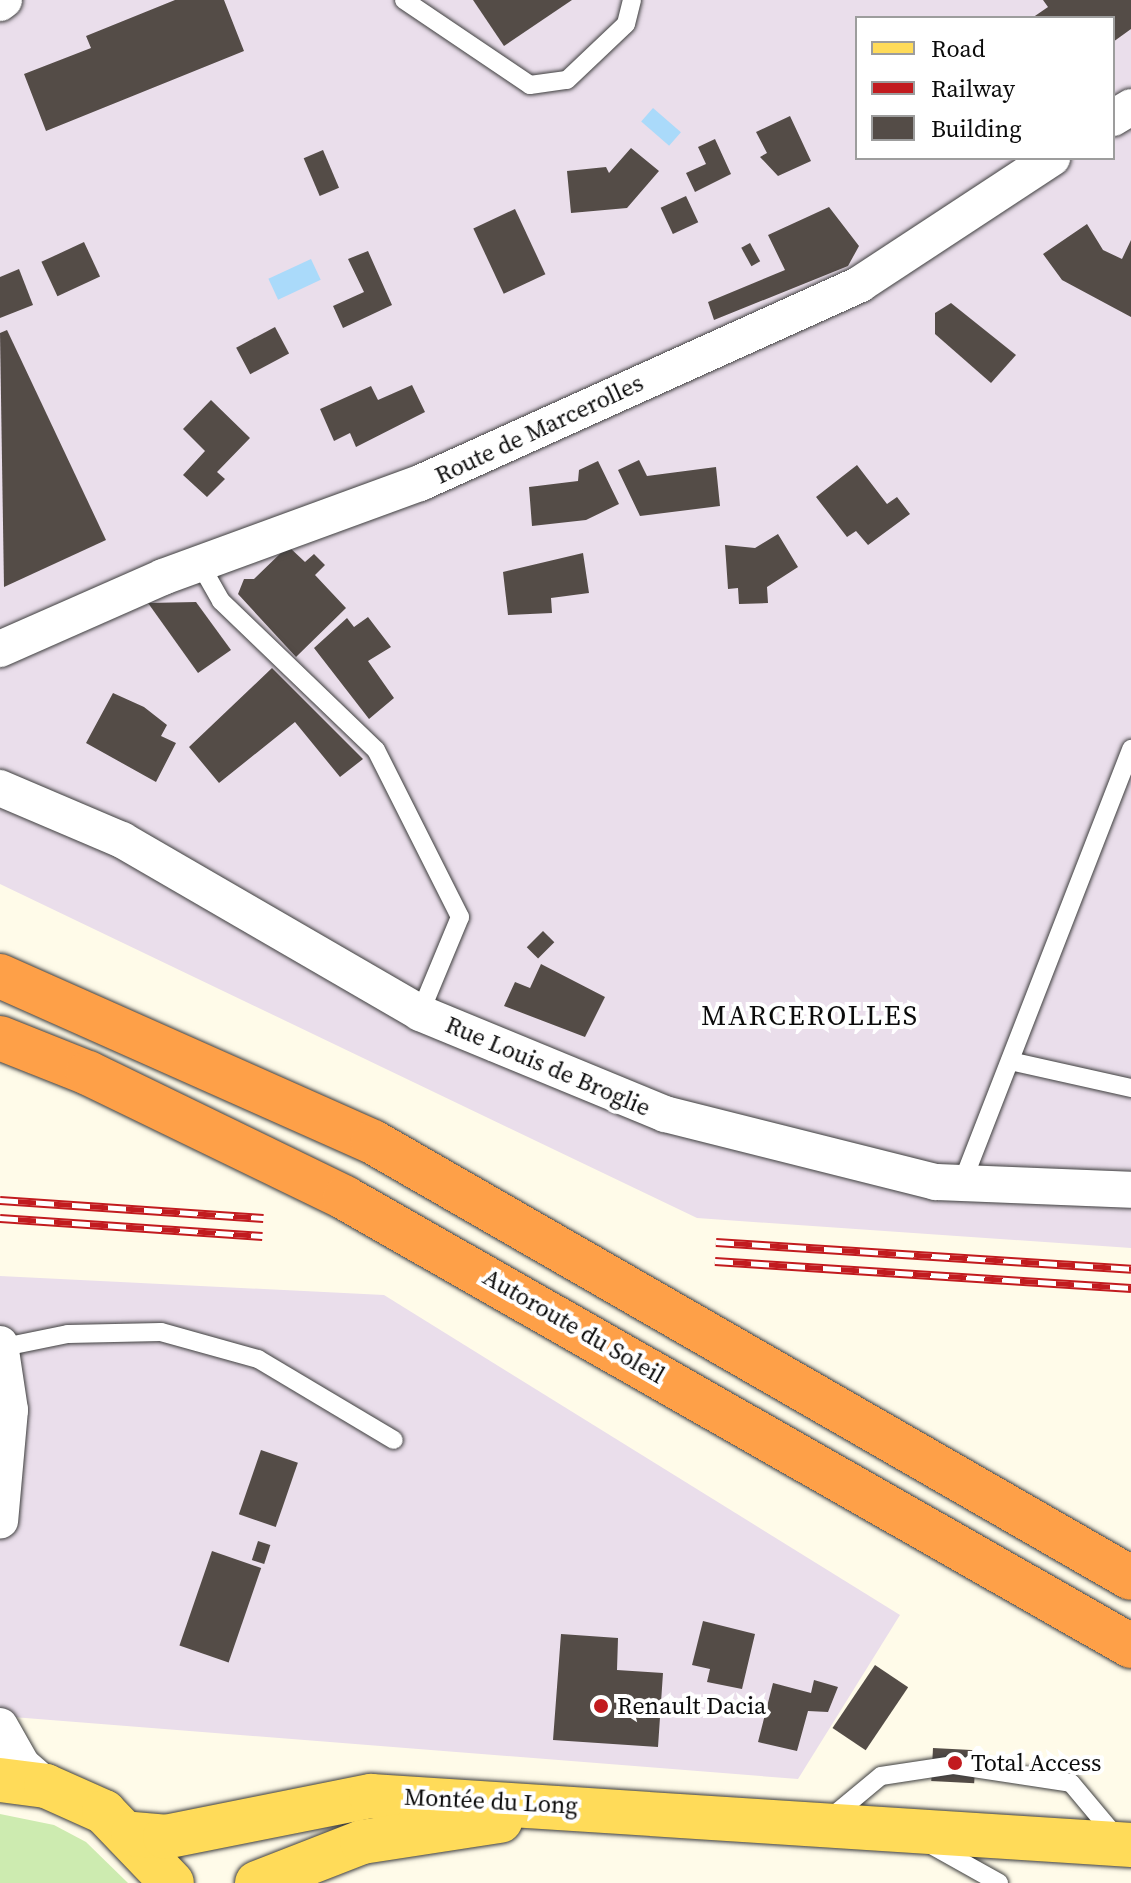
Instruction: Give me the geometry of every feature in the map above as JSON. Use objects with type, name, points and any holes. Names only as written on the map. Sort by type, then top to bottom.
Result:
[{"type":"highway","points":[[0,976],[373,1142],[1131,1578]]},
{"type":"highway","name":"Autoroute du Soleil","points":[[0,1038],[88,1073],[345,1198],[1131,1646]]},
{"type":"main road","points":[[0,1780],[46,1786],[104,1812],[133,1834],[172,1883]]},
{"type":"main road","name":"Montée du Long","points":[[133,1834],[165,1837],[371,1796],[597,1806]]},
{"type":"main road","points":[[597,1806],[902,1826],[1127,1845]]},
{"type":"main road","name":"Montée du Long","points":[[257,1883],[362,1842],[597,1806]]},
{"type":"street","name":"Route de Marcerolles","points":[[0,649],[200,564],[420,483],[860,284],[1049,160]]},
{"type":"street","name":"Rue Louis de Broglie","points":[[5,785],[122,840],[420,1013],[665,1114],[962,1183],[1131,1190]]},
{"type":"street","points":[[0,1521],[10,1410],[2,1346]]},
{"type":"street","points":[[0,1726],[22,1765],[46,1786]]},
{"type":"lane","points":[[404,0],[530,85],[567,80],[626,24],[632,0]]},
{"type":"lane","points":[[200,564],[221,601],[376,750],[460,917],[420,1013]]},
{"type":"lane","points":[[962,1183],[1131,749]]},
{"type":"lane","points":[[1010,1061],[1131,1088]]},
{"type":"lane","points":[[2,1346],[68,1334],[161,1332],[258,1359],[394,1440]]},
{"type":"lane","points":[[825,1822],[881,1776],[954,1765],[1071,1783],[1127,1845]]},
{"type":"lane","points":[[902,1826],[956,1864],[999,1883]]},
{"type":"shaded area","points":[[0,0],[1131,0],[1131,1248],[697,1218],[0,884]]},
{"type":"shaded area","points":[[0,1276],[384,1295],[900,1615],[798,1779],[0,1716]]},
{"type":"green space","points":[[0,1814],[54,1825],[86,1842],[128,1883],[0,1883]]},
{"type":"water","points":[[653,108],[681,132],[669,146],[641,122]]},
{"type":"water","points":[[311,259],[321,280],[278,300],[268,279]]},
{"type":"building","points":[[175,0],[224,0],[244,51],[46,131],[24,74],[91,48],[86,36]]},
{"type":"building","points":[[473,0],[572,0],[504,46]]},
{"type":"building","points":[[1043,0],[1131,0],[1131,29],[1115,41],[1115,16],[1035,16],[1048,7]]},
{"type":"building","points":[[790,116],[811,161],[778,176],[760,157],[767,153],[756,132]]},
{"type":"building","points":[[715,139],[731,174],[695,192],[686,173],[706,164],[698,147]]},
{"type":"building","points":[[631,148],[659,171],[627,208],[571,213],[567,171],[606,167],[609,173]]},
{"type":"building","points":[[323,150],[339,188],[320,196],[304,158]]},
{"type":"building","points":[[686,196],[698,222],[673,234],[661,208]]},
{"type":"building","points":[[829,207],[859,246],[848,266],[714,320],[708,302],[785,270],[768,235]]},
{"type":"building","points":[[515,209],[545,274],[504,294],[473,228]]},
{"type":"building","points":[[1087,224],[1103,250],[1122,259],[1131,240],[1131,317],[1062,280],[1043,254]]},
{"type":"building","points":[[84,242],[100,276],[57,296],[41,262]]},
{"type":"building","points":[[750,243],[760,261],[751,266],[741,248]]},
{"type":"building","points":[[368,251],[392,305],[343,328],[333,306],[364,292],[348,259]]},
{"type":"building","points":[[19,269],[33,305],[0,318],[0,277]]},
{"type":"building","points":[[951,303],[1016,355],[991,383],[935,334],[935,313]]},
{"type":"building","points":[[275,327],[289,353],[250,374],[236,348]]},
{"type":"building","points":[[7,330],[106,540],[4,587],[0,333]]},
{"type":"building","points":[[412,385],[425,412],[356,447],[350,433],[334,441],[320,409],[371,386],[378,400]]},
{"type":"building","points":[[211,400],[250,438],[217,472],[225,479],[207,497],[183,475],[205,451],[183,429]]},
{"type":"building","points":[[639,460],[647,476],[716,467],[720,506],[640,516],[618,470]]},
{"type":"building","points":[[598,461],[619,504],[586,520],[532,526],[529,487],[578,481],[579,470]]},
{"type":"building","points":[[857,465],[887,504],[897,497],[910,514],[868,545],[856,531],[847,537],[816,497]]},
{"type":"building","points":[[778,534],[798,567],[767,587],[768,603],[739,604],[738,588],[728,589],[725,545],[755,548]]},
{"type":"building","points":[[288,546],[305,562],[314,554],[325,565],[315,575],[346,608],[296,657],[238,594],[244,579],[254,579]]},
{"type":"building","points":[[583,553],[589,593],[551,598],[552,613],[508,615],[503,572]]},
{"type":"building","points":[[196,602],[231,650],[198,673],[148,603]]},
{"type":"building","points":[[368,617],[391,647],[368,661],[394,698],[369,719],[314,648],[347,618],[354,627]]},
{"type":"building","points":[[272,668],[363,759],[340,777],[295,722],[219,783],[189,747]]},
{"type":"building","points":[[113,693],[144,707],[167,725],[161,736],[176,743],[156,782],[86,743]]},
{"type":"building","points":[[543,931],[554,942],[538,959],[527,947]]},
{"type":"building","points":[[541,964],[605,997],[585,1037],[504,1006],[515,982],[530,988]]},
{"type":"building","points":[[261,1450],[298,1463],[276,1527],[239,1514]]},
{"type":"building","points":[[258,1541],[270,1545],[264,1564],[252,1560]]},
{"type":"building","points":[[212,1551],[261,1568],[229,1662],[179,1646]]},
{"type":"building","points":[[703,1621],[755,1634],[742,1689],[707,1682],[710,1669],[692,1665]]},
{"type":"building","points":[[561,1634],[618,1638],[617,1670],[663,1673],[658,1747],[553,1740]]},
{"type":"building","points":[[875,1665],[908,1687],[866,1750],[833,1728]]},
{"type":"building","points":[[814,1680],[838,1687],[828,1712],[808,1711],[797,1751],[758,1742],[773,1683],[811,1693]]},
{"type":"building","points":[[933,1748],[976,1750],[974,1783],[931,1781]]},
{"type":"railway","points":[[0,1200],[263,1218]]},
{"type":"railway","points":[[0,1218],[262,1236]]},
{"type":"railway","points":[[716,1242],[1131,1269]]},
{"type":"railway","points":[[715,1261],[1131,1288]]},
{"type":"place","name":"Renault Dacia","points":[[601,1706]]},
{"type":"place","name":"Total Access","points":[[955,1763]]},
{"type":"district","name":"MARCEROLLES","points":[[810,1015]]}]
